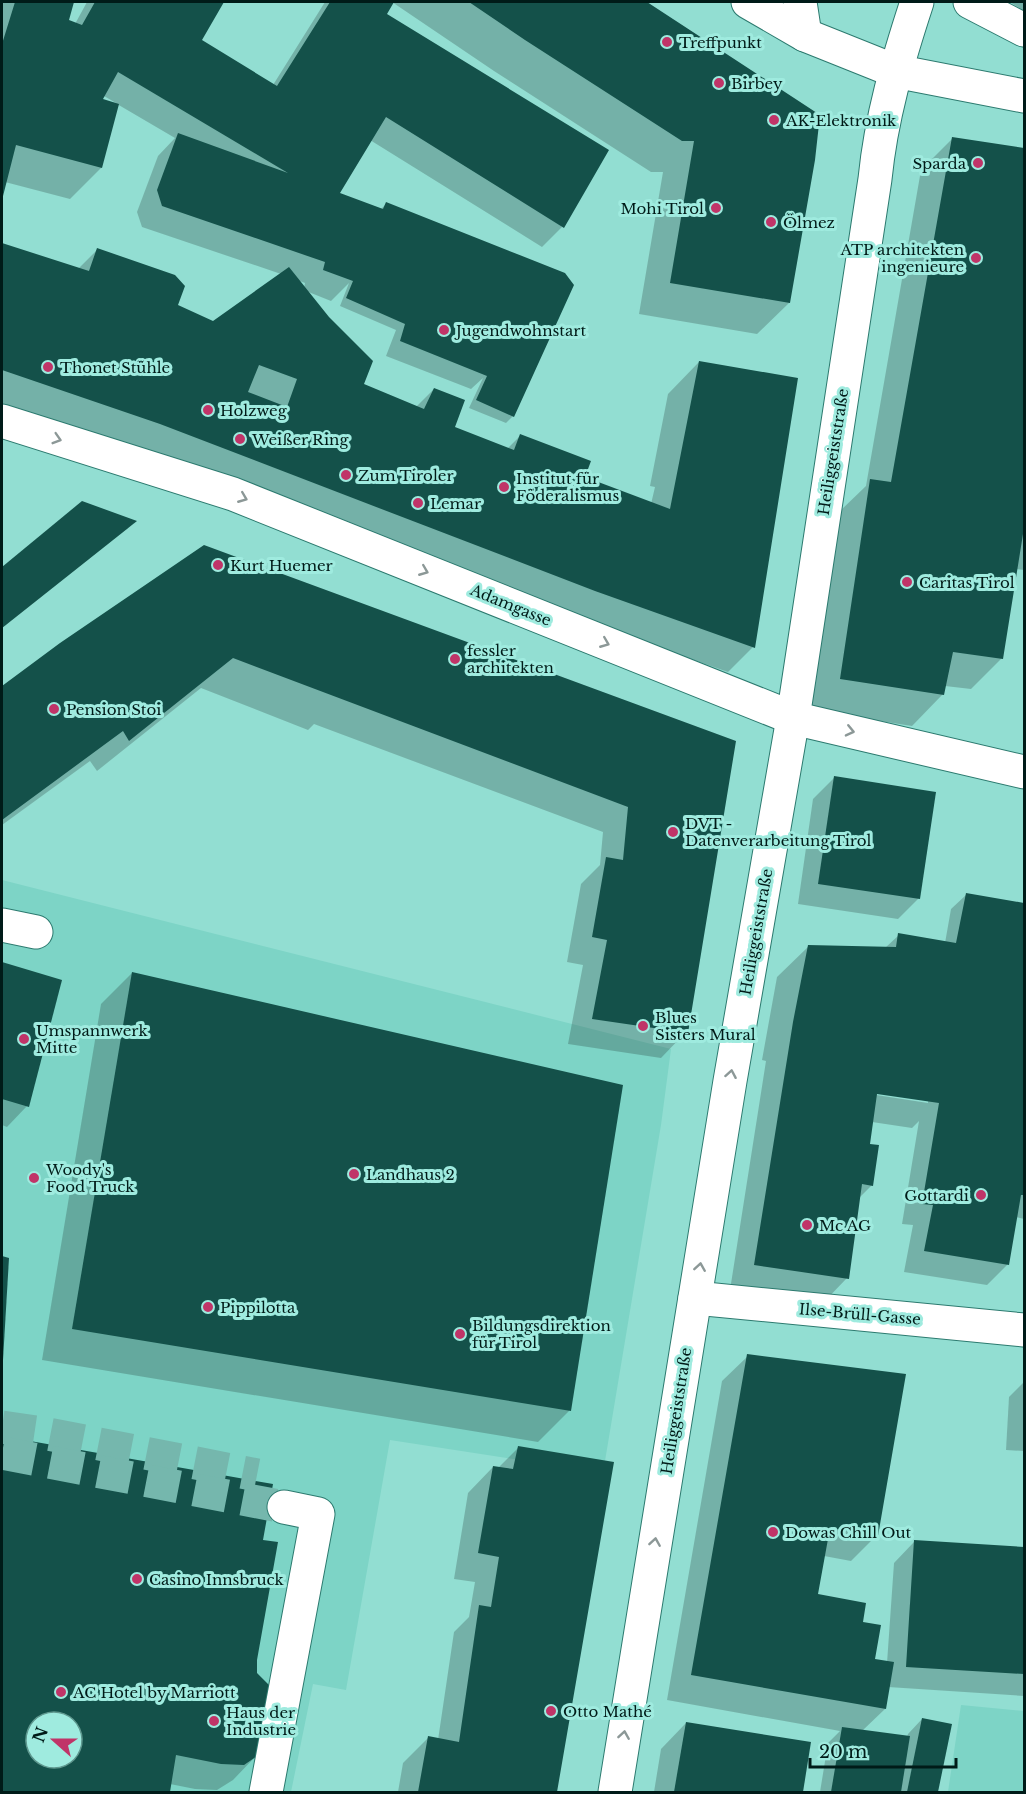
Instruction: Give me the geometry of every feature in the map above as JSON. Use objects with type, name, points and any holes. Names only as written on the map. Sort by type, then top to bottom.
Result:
[{"type":"street","points":[[748,2],[805,35],[895,71],[1024,96]]},
{"type":"street","points":[[800,2],[805,35]]},
{"type":"street","name":"Heiliggeiststraße","points":[[615,1792],[730,1081],[793,718],[875,179],[879,139],[895,71],[917,2]]},
{"type":"street","points":[[970,2],[1024,30]]},
{"type":"street","name":"Adamgasse","points":[[2,421],[233,494],[793,718],[1024,772]]},
{"type":"street","points":[[2,925],[36,932]]},
{"type":"street","name":"Ilse-Brüll-Gasse","points":[[695,1298],[1024,1330]]},
{"type":"street","points":[[266,1792],[318,1514],[285,1507]]},
{"type":"shaded area","points":[[2,880],[671,1049],[661,1125],[603,1473],[390,1440],[346,1690],[313,1684],[291,1792],[2,1792]]},
{"type":"shaded area","points":[[961,1705],[1024,1711],[1024,1792],[948,1792]]},
{"type":"building","points":[[15,2],[74,2],[69,20],[82,25],[95,2],[224,2],[202,40],[277,86],[330,2],[394,2],[387,14],[609,150],[564,228],[386,117],[340,193],[383,209],[386,202],[565,273],[574,285],[514,417],[476,400],[487,376],[400,341],[405,324],[346,298],[353,281],[323,270],[325,262],[162,206],[157,190],[178,133],[288,173],[118,72],[103,99],[119,104],[102,168],[16,145],[2,200],[2,44]]},
{"type":"building","points":[[469,2],[647,2],[820,115],[815,160],[790,303],[670,283],[694,141],[682,141]]},
{"type":"building","points":[[952,137],[1024,148],[1024,534],[1003,659],[953,652],[944,695],[840,679],[870,479],[891,482]]},
{"type":"building","points":[[2,243],[89,271],[97,248],[175,275],[185,286],[178,305],[213,321],[289,267],[329,317],[373,361],[364,384],[424,409],[434,388],[465,400],[455,427],[514,450],[520,434],[591,461],[585,477],[670,509],[699,361],[798,378],[755,648],[595,591],[160,424],[2,370]],"holes":[[[259,365],[297,379],[287,407],[248,392]]]},
{"type":"building","points":[[82,501],[137,521],[2,628],[2,567]]},
{"type":"building","points":[[204,545],[736,741],[688,1033],[592,1019],[607,940],[592,937],[606,857],[623,860],[628,807],[233,658],[129,741],[123,731],[2,820],[2,686],[60,643]]},
{"type":"building","points":[[834,776],[936,792],[920,899],[818,884]]},
{"type":"building","points":[[966,893],[1024,903],[1024,1195],[1021,1195],[1009,1265],[924,1251],[933,1205],[922,1204],[939,1103],[877,1094],[870,1144],[879,1145],[873,1186],[862,1184],[849,1279],[754,1265],[793,1022],[808,945],[896,947],[898,933],[956,943]]},
{"type":"building","name":"Umspannwerk Mitte","points":[[2,962],[62,980],[29,1107],[2,1099]]},
{"type":"building","name":"Landhaus 2","points":[[132,972],[623,1085],[571,1411],[72,1329]]},
{"type":"building","points":[[2,1256],[9,1258],[3,1360],[2,1360]]},
{"type":"building","name":"Dowas Chill Out","points":[[747,1354],[906,1374],[878,1536],[830,1528],[818,1594],[866,1603],[863,1622],[881,1625],[875,1659],[894,1662],[886,1709],[691,1675]]},
{"type":"building","points":[[2,1436],[273,1484],[263,1540],[278,1542],[257,1660],[257,1673],[272,1688],[260,1754],[244,1765],[221,1764],[176,1755],[170,1792],[2,1792]]},
{"type":"building","points":[[518,1446],[614,1462],[557,1792],[418,1792],[428,1736],[459,1742],[479,1605],[491,1607],[499,1557],[478,1553],[493,1466],[513,1469]]},
{"type":"building","points":[[914,1540],[1024,1547],[1024,1674],[906,1667]]},
{"type":"building","points":[[922,1718],[952,1724],[938,1792],[907,1792]]},
{"type":"building","points":[[686,1722],[811,1742],[803,1792],[674,1792]]},
{"type":"building","points":[[842,1727],[910,1736],[901,1792],[831,1792]]},
{"type":"tunnel","points":[[2,1427],[257,1475]]},
{"type":"tunnel","points":[[2,1453],[284,1507]]},
{"type":"place","name":"Treffpunkt","points":[[667,42]]},
{"type":"place","name":"Birbey","points":[[719,83]]},
{"type":"place","name":"AK-Elektronik","points":[[774,120]]},
{"type":"place","name":"Sparda","points":[[978,163]]},
{"type":"place","name":"Mohi Tirol","points":[[716,208]]},
{"type":"place","name":"Ölmez","points":[[771,222]]},
{"type":"place","name":"ATP architekten ingenieure","points":[[976,258]]},
{"type":"place","name":"Jugendwohnstart","points":[[444,330]]},
{"type":"place","name":"Thonet Stühle","points":[[48,367]]},
{"type":"place","name":"Holzweg","points":[[208,410]]},
{"type":"place","name":"Weißer Ring","points":[[240,439]]},
{"type":"place","name":"Zum Tiroler","points":[[346,475]]},
{"type":"place","name":"Institut für Föderalismus","points":[[504,487]]},
{"type":"place","name":"Lemar","points":[[418,503]]},
{"type":"place","name":"Kurt Huemer","points":[[218,565]]},
{"type":"place","name":"Caritas Tirol","points":[[907,582]]},
{"type":"place","name":"fessler architekten","points":[[455,659]]},
{"type":"place","name":"Pension Stoi","points":[[54,709]]},
{"type":"place","name":"DVT - Datenverarbeitung Tirol","points":[[673,832]]},
{"type":"place","name":"Blues Sisters Mural","points":[[643,1026]]},
{"type":"place","name":"Umspannwerk Mitte","points":[[24,1039]]},
{"type":"place","name":"Landhaus 2","points":[[354,1174]]},
{"type":"place","name":"Woody's Food Truck","points":[[34,1178]]},
{"type":"place","name":"Gottardi","points":[[981,1195]]},
{"type":"place","name":"Mc AG","points":[[807,1225]]},
{"type":"place","name":"Pippilotta","points":[[208,1307]]},
{"type":"place","name":"Bildungsdirektion für Tirol","points":[[460,1334]]},
{"type":"place","name":"Dowas Chill Out","points":[[773,1532]]},
{"type":"place","name":"Casino Innsbruck","points":[[137,1579]]},
{"type":"place","name":"AC Hotel by Marriott","points":[[61,1692]]},
{"type":"place","name":"Otto Mathé","points":[[551,1711]]},
{"type":"place","name":"Haus der Industrie","points":[[214,1721]]}]
